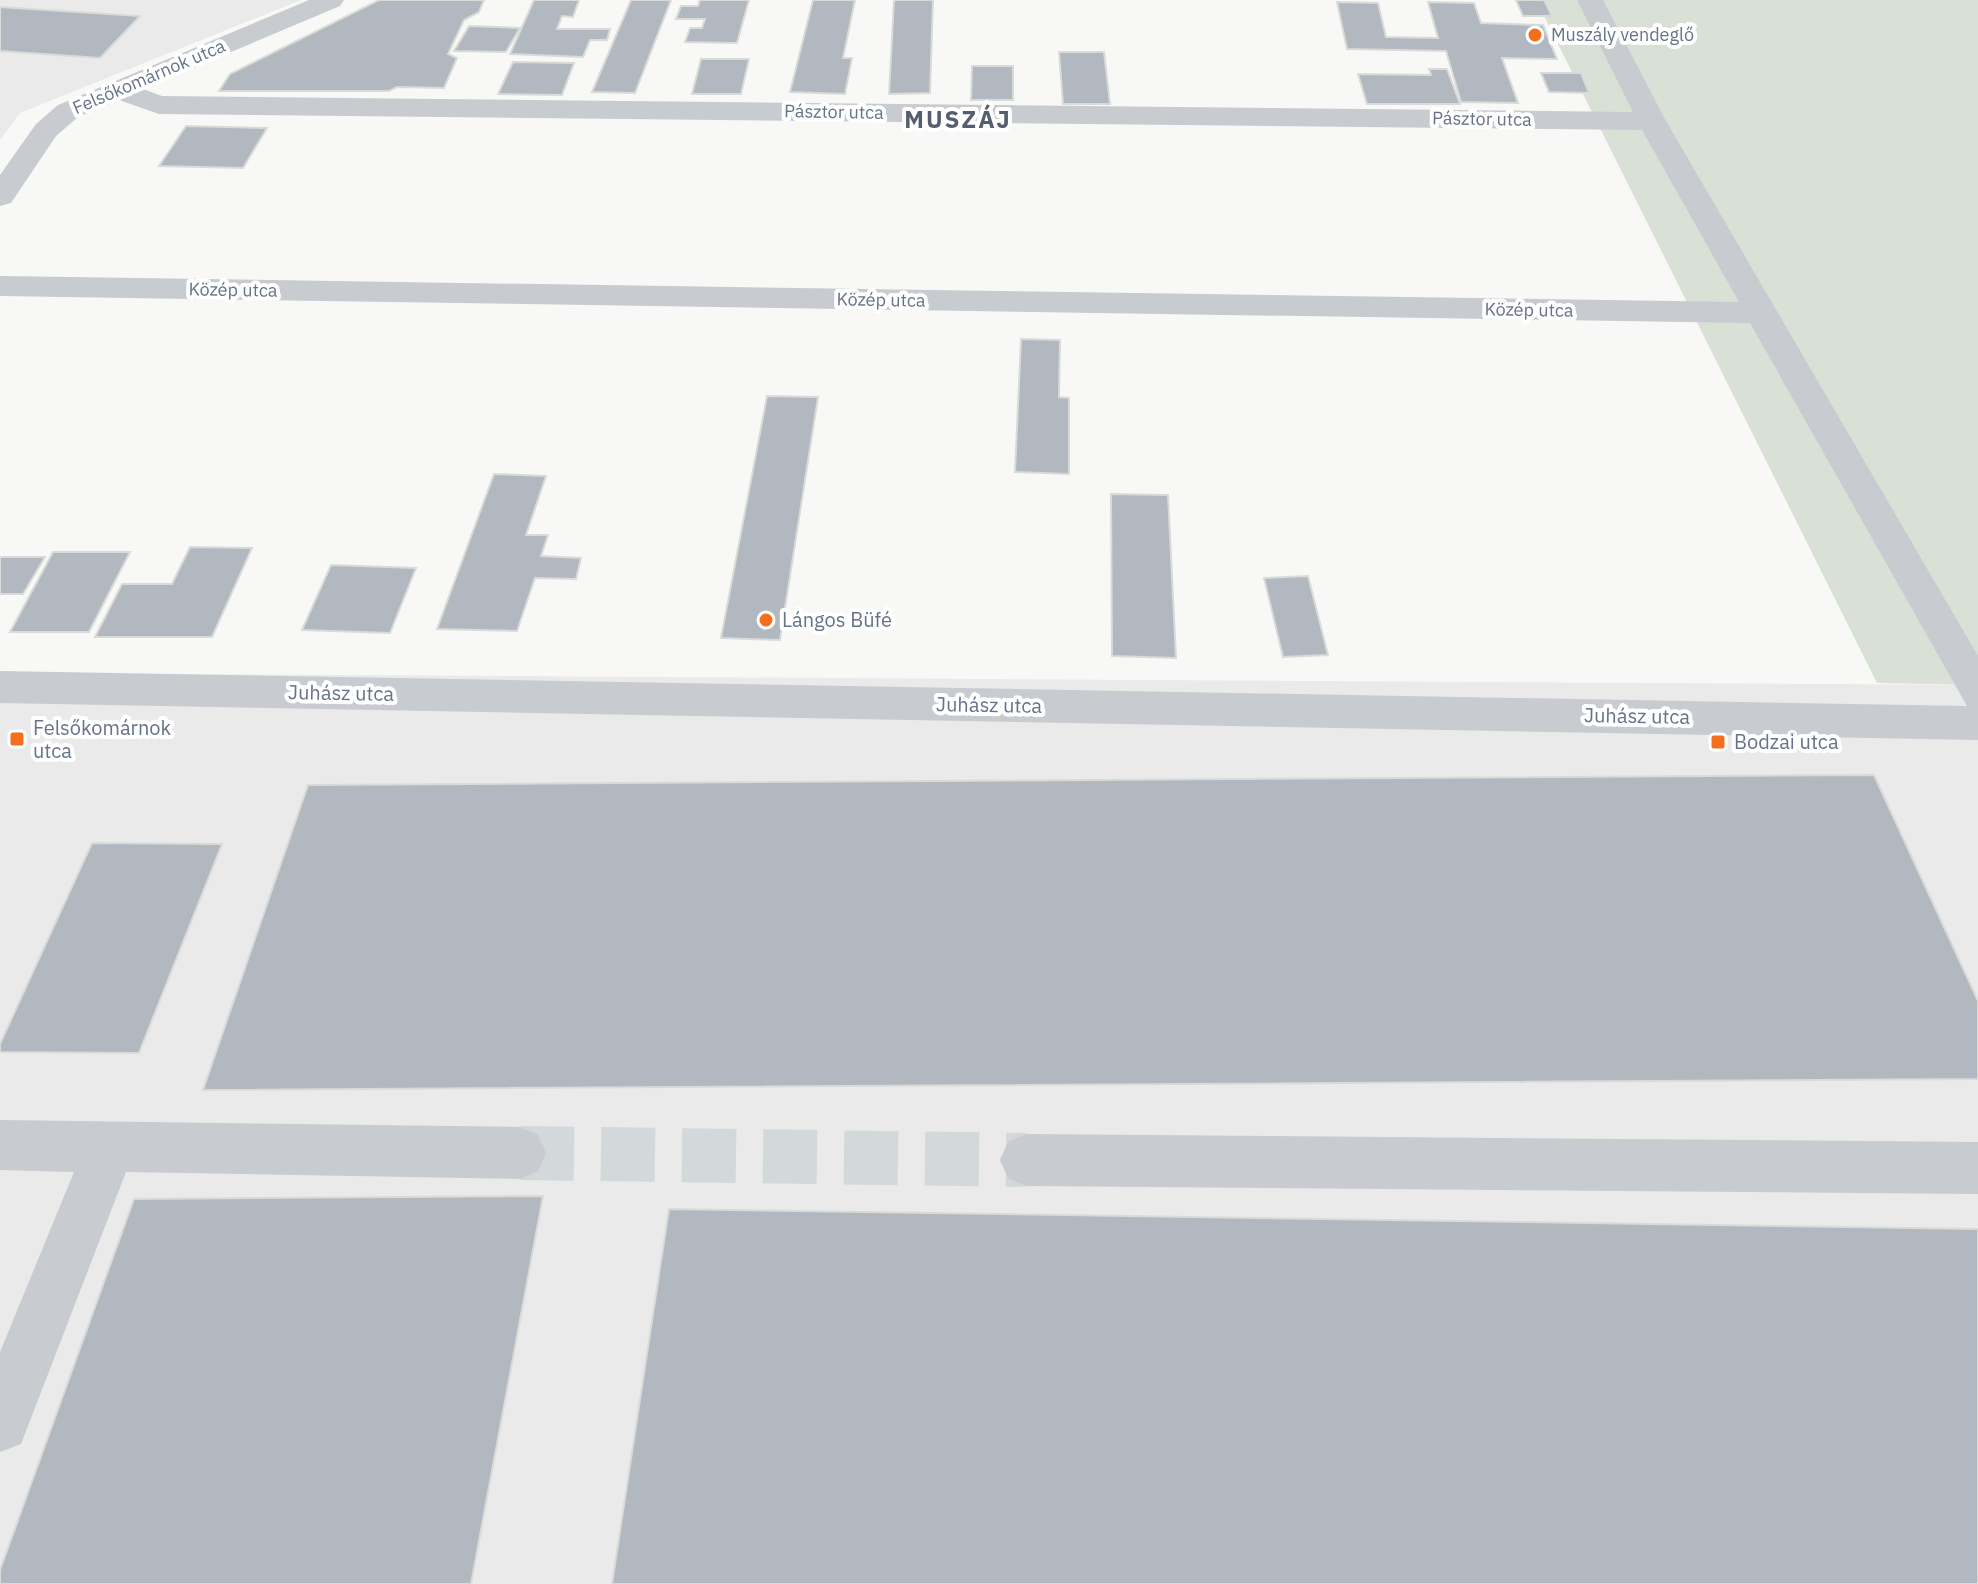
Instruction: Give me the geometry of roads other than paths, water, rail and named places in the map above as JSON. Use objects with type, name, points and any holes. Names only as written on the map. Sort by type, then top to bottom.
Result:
[{"type":"street","name":"Felsőkomárnok utca","points":[[0,197],[46,130],[68,111],[331,0]]},
{"type":"street","points":[[1590,0],[1652,121],[1978,693]]},
{"type":"street","name":"Pásztor utca","points":[[116,89],[159,105],[1652,121]]},
{"type":"street","name":"Közép utca","points":[[0,286],[1762,313]]},
{"type":"street","name":"Juhász utca","points":[[0,687],[1978,723]]},
{"type":"street","points":[[0,1145],[520,1153]]},
{"type":"street","points":[[0,1423],[110,1146]]},
{"type":"street","points":[[1026,1160],[1978,1168]]},
{"type":"tunnel","points":[[520,1153],[1026,1160]]},
{"type":"place","name":"Muszály vendeglő","points":[[1535,35]]},
{"type":"place","name":"Lángos Büfé","points":[[766,620]]},
{"type":"place","name":"Felsőkomárnok utca","points":[[17,739]]},
{"type":"place","name":"Bodzai utca","points":[[1718,742]]},
{"type":"district","name":"MUSZÁJ","points":[[958,120]]}]
